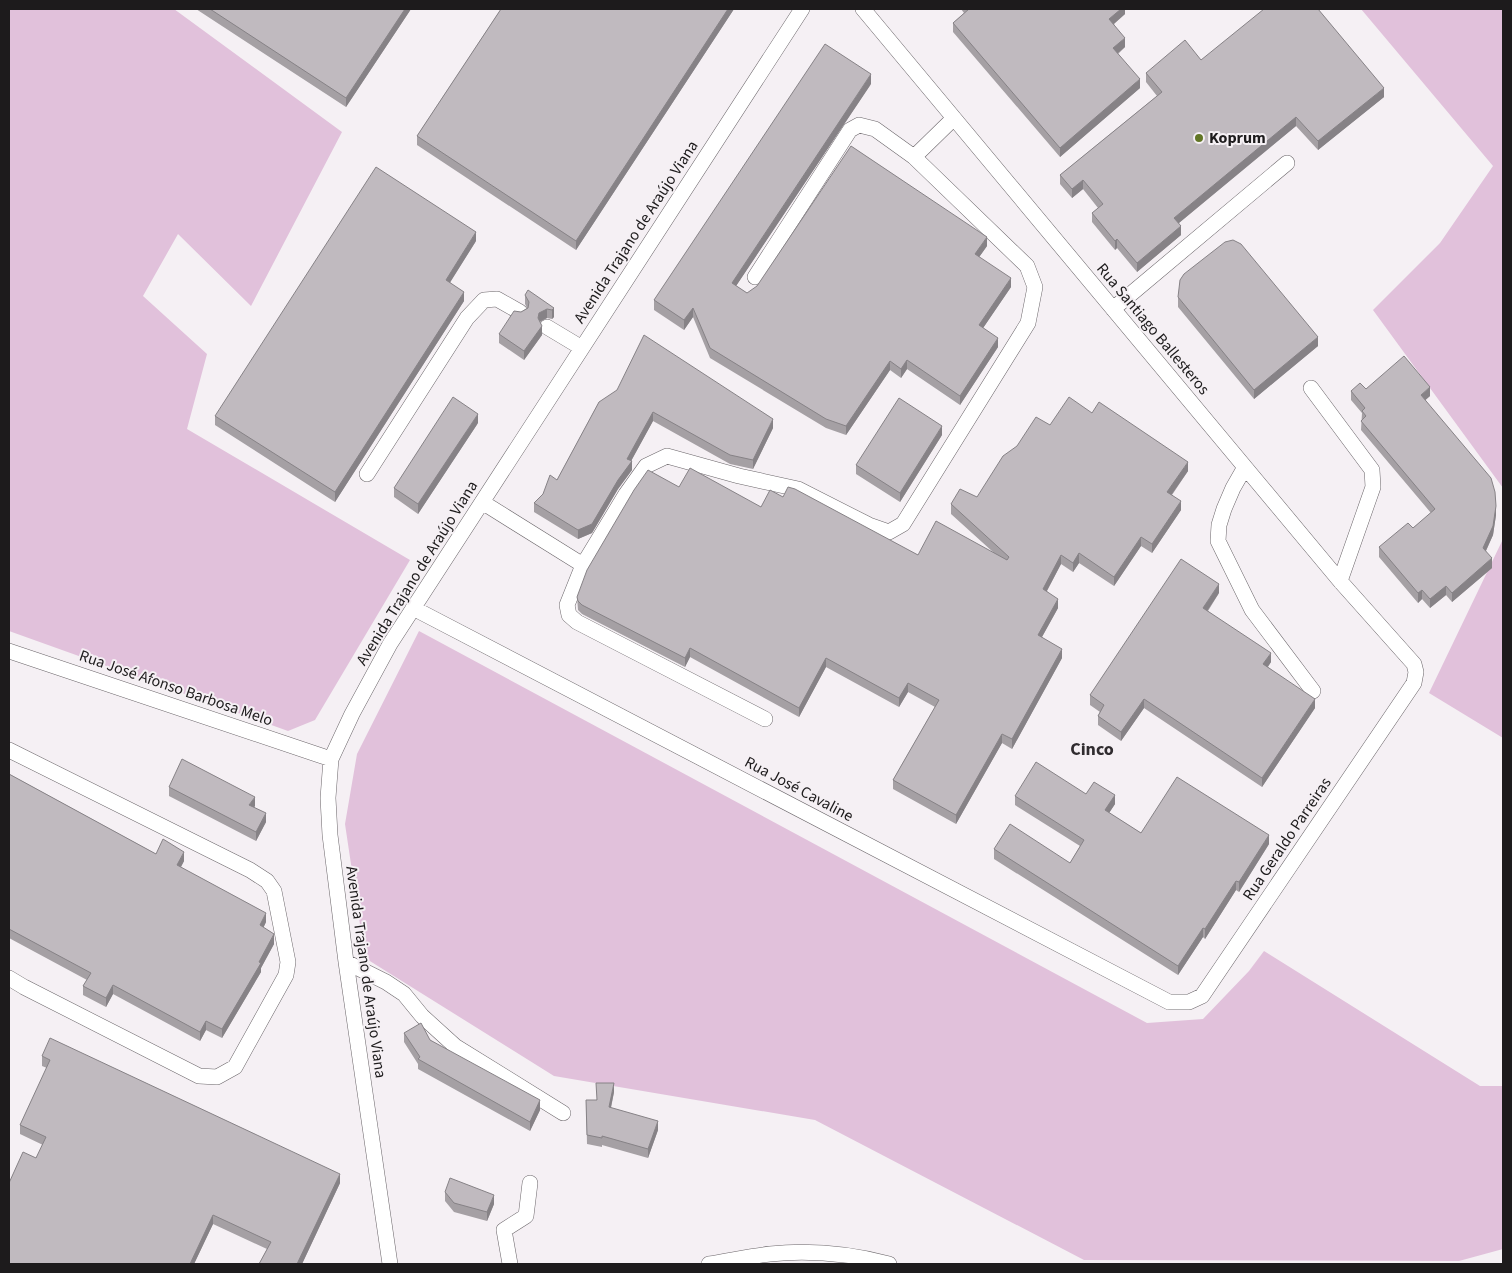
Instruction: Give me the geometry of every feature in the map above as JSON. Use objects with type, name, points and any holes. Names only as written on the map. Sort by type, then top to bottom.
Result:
[{"type":"street","name":"Avenida Trajano de Araújo Viana","points":[[390,1264],[346,962],[330,835],[328,798],[331,759],[352,714],[390,644],[802,9]]},
{"type":"street","name":"Rua Santiago Ballesteros","points":[[863,9],[1340,581],[1414,664],[1416,672]]},
{"type":"street","points":[[914,157],[954,118]]},
{"type":"street","points":[[755,277],[850,130],[859,126],[875,129],[914,157],[1026,266],[1036,287],[1028,323],[903,524],[889,532],[869,525],[798,489],[739,476],[667,456],[646,466],[626,494],[583,565],[567,604],[569,615],[576,622],[765,719]]},
{"type":"street","points":[[1113,309],[1287,163]]},
{"type":"street","points":[[368,474],[466,318],[484,300],[497,299],[520,312]]},
{"type":"street","points":[[547,327],[582,348]]},
{"type":"street","points":[[1311,388],[1372,470],[1374,487],[1340,581]]},
{"type":"street","points":[[1245,467],[1232,488],[1224,509],[1218,541],[1252,610],[1314,691]]},
{"type":"street","points":[[482,502],[583,565]]},
{"type":"street","name":"Rua José Cavaline","points":[[413,608],[1168,1002]]},
{"type":"street","name":"Rua José Afonso Barbosa Melo","points":[[9,651],[331,759]]},
{"type":"street","name":"Rua Geraldo Parreiras","points":[[1168,1002],[1189,1002],[1202,996],[1414,683],[1416,672]]},
{"type":"street","points":[[9,750],[250,870],[268,881],[274,891],[288,962],[286,975],[235,1067],[217,1077],[199,1076],[9,978]]},
{"type":"street","points":[[346,962],[386,982],[404,994],[422,1016],[455,1046],[563,1113]]},
{"type":"street","points":[[510,1264],[504,1230],[526,1216],[530,1183]]},
{"type":"street","points":[[710,1264],[771,1254],[820,1253],[870,1259],[889,1264]]},
{"type":"shaded area","points":[[9,9],[174,9],[342,132],[251,306],[178,234],[143,296],[207,354],[187,429],[410,560],[315,720],[288,731],[9,631]]},
{"type":"shaded area","points":[[1361,9],[1503,9],[1503,488],[1373,310],[1440,243],[1493,166]]},
{"type":"shaded area","points":[[1503,539],[1503,738],[1429,693]]},
{"type":"shaded area","points":[[419,631],[1147,1023],[1203,1019],[1249,971],[1264,951],[1480,1086],[1503,1086],[1503,1249],[1459,1261],[1084,1260],[815,1120],[554,1076],[365,958],[345,824],[357,754]]},
{"type":"building","points":[[210,9],[405,9],[346,98]]},
{"type":"building","points":[[501,9],[728,9],[576,241],[417,136]]},
{"type":"building","points":[[969,9],[1121,9],[1109,19],[1125,38],[1113,48],[1140,79],[1060,148],[953,23]]},
{"type":"building","name":"Koprum","points":[[1264,9],[1318,9],[1384,88],[1318,141],[1296,117],[1174,218],[1181,226],[1137,263],[1117,239],[1115,241],[1092,213],[1103,204],[1083,180],[1072,189],[1060,175],[1162,92],[1146,73],[1185,40],[1201,60]]},
{"type":"building","points":[[825,44],[871,74],[732,283],[747,293],[757,286],[851,146],[987,237],[975,254],[1011,278],[979,325],[998,338],[960,396],[907,360],[901,369],[890,361],[846,426],[826,419],[710,348],[693,308],[684,320],[654,300]]},
{"type":"building","points":[[376,167],[476,232],[446,280],[464,292],[335,492],[215,416]]},
{"type":"building","points":[[1233,240],[1241,244],[1318,337],[1254,390],[1178,297],[1180,280],[1184,274],[1225,242]]},
{"type":"building","points":[[528,290],[554,308],[539,313],[538,318],[542,326],[524,351],[499,334],[514,311],[521,312],[528,308],[529,302],[525,295]]},
{"type":"building","points":[[644,335],[773,419],[753,460],[730,455],[653,412],[627,459],[632,461],[618,480],[592,524],[578,530],[534,503],[543,494],[550,475],[557,480],[599,402],[617,390]]},
{"type":"building","points":[[1404,356],[1430,387],[1421,395],[1491,478],[1495,492],[1496,506],[1493,526],[1483,548],[1492,558],[1452,593],[1446,586],[1430,599],[1422,590],[1418,593],[1379,547],[1408,523],[1413,528],[1435,509],[1361,421],[1366,416],[1362,411],[1365,408],[1351,391],[1360,383],[1366,389]]},
{"type":"building","points":[[453,397],[478,414],[418,504],[394,488]]},
{"type":"building","points":[[1069,397],[1092,413],[1099,402],[1188,462],[1167,492],[1181,501],[1152,544],[1141,537],[1114,577],[1079,553],[1073,563],[1061,555],[1043,589],[1058,599],[1038,635],[1062,649],[1012,739],[1002,734],[956,815],[893,780],[939,700],[908,683],[899,698],[826,658],[799,708],[690,648],[685,658],[582,605],[578,601],[577,597],[587,570],[634,490],[648,470],[679,487],[690,468],[761,507],[770,490],[783,497],[788,487],[795,489],[918,555],[936,521],[1007,560],[1009,557],[951,504],[960,489],[977,497],[1003,456],[1017,446],[1036,417],[1050,425]]},
{"type":"building","points":[[899,398],[942,426],[900,493],[856,465]]},
{"type":"building","points":[[1181,559],[1219,584],[1203,608],[1271,653],[1263,664],[1315,699],[1262,778],[1144,699],[1121,732],[1098,716],[1104,705],[1090,695]]},
{"type":"building","points":[[182,759],[255,797],[249,805],[266,813],[256,832],[169,787]]},
{"type":"building","points":[[1036,762],[1086,794],[1094,782],[1115,795],[1105,810],[1141,833],[1177,777],[1269,835],[1239,882],[1236,881],[1178,966],[994,849],[1010,824],[1070,863],[1084,840],[1015,796]]},
{"type":"building","points":[[9,774],[156,854],[163,839],[184,852],[177,865],[266,913],[260,925],[274,934],[259,962],[261,963],[222,1029],[206,1021],[200,1032],[113,985],[106,998],[83,986],[91,973],[9,929]]},
{"type":"building","points":[[421,1023],[430,1040],[540,1100],[530,1122],[418,1059],[420,1057],[404,1033]]},
{"type":"building","points":[[50,1038],[340,1174],[297,1264],[259,1264],[271,1242],[213,1215],[190,1264],[9,1264],[9,1183],[23,1152],[36,1158],[46,1137],[20,1125],[50,1060],[42,1056]]},
{"type":"building","points":[[596,1083],[614,1083],[609,1107],[658,1121],[648,1149],[602,1136],[602,1138],[587,1135],[586,1100],[597,1100]]},
{"type":"building","points":[[450,1178],[494,1195],[487,1212],[454,1203],[445,1192]]},
{"type":"place","name":"Koprum","points":[[1199,138]]},
{"type":"district","name":"Cinco","points":[[1092,749]]}]
